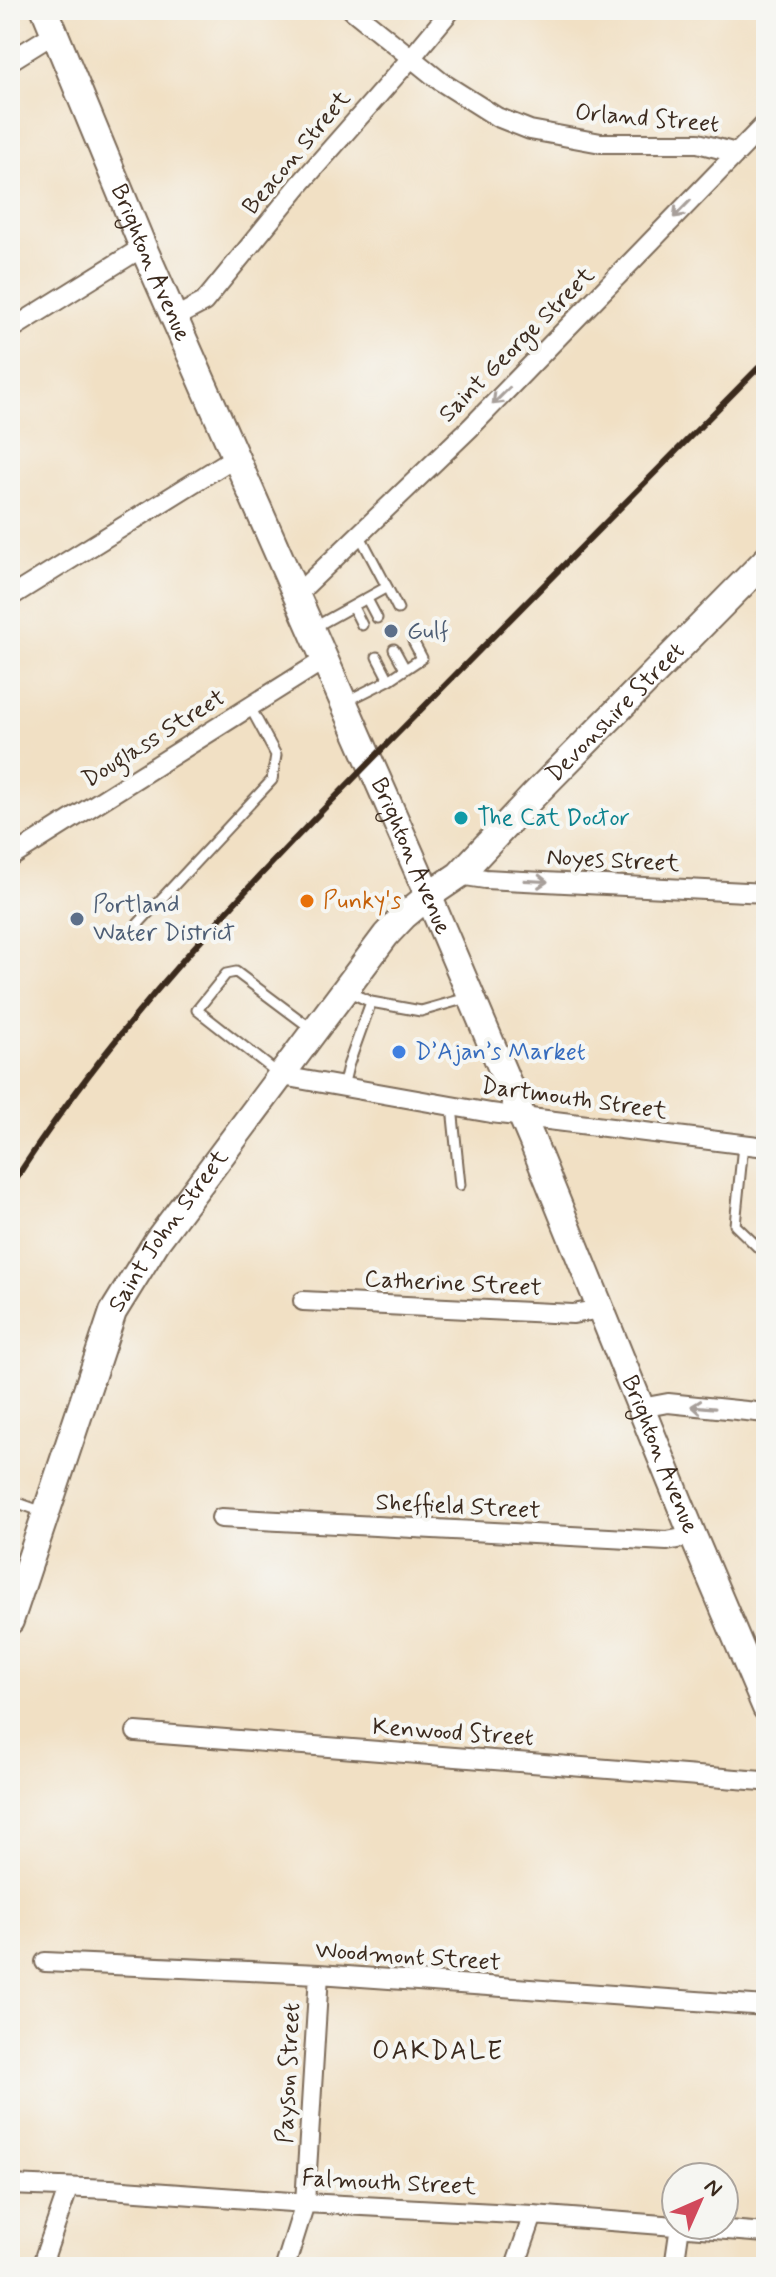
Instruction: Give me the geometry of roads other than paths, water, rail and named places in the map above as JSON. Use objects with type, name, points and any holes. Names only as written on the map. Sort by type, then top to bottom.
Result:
[{"type":"main road","name":"Brighton Avenue","points":[[50,22],[143,247],[428,896],[693,1536],[763,1694]]},
{"type":"main road","name":"Devonshire Street","points":[[428,896],[459,875],[766,560]]},
{"type":"main road","name":"Saint John Street","points":[[10,1621],[113,1312],[157,1241],[386,935],[428,896]]},
{"type":"street","name":"Orland Street","points":[[352,10],[477,106],[530,130],[601,143],[698,143],[736,153]]},
{"type":"street","name":"Beacon Street","points":[[174,318],[204,302],[301,183],[451,10]]},
{"type":"street","points":[[10,61],[50,22]]},
{"type":"street","name":"Saint George Street","points":[[296,595],[470,428],[766,123]]},
{"type":"street","points":[[10,330],[143,247]]},
{"type":"street","points":[[10,597],[235,457]]},
{"type":"street","name":"Douglass Street","points":[[10,858],[324,660]]},
{"type":"street","name":"Noyes Street","points":[[459,875],[485,879],[766,893]]},
{"type":"street","name":"Dartmouth Street","points":[[282,1076],[452,1107],[766,1147]]},
{"type":"street","name":"Catherine Street","points":[[303,1301],[573,1314],[600,1309]]},
{"type":"street","points":[[641,1408],[664,1403],[766,1413]]},
{"type":"street","name":"Sheffield Street","points":[[221,1518],[667,1541],[693,1536]]},
{"type":"street","name":"Kenwood Street","points":[[136,1732],[766,1779]]},
{"type":"street","name":"Woodmont Street","points":[[45,1962],[319,1974],[766,2006]]},
{"type":"street","name":"Payson Street","points":[[285,2267],[305,2203],[319,1974]]},
{"type":"street","name":"Falmouth Street","points":[[10,2185],[660,2225]]},
{"type":"street","points":[[41,2267],[68,2189]]},
{"type":"street","points":[[515,2267],[533,2215]]},
{"type":"street","name":"Falmouth Street","points":[[740,2231],[766,2233]]},
{"type":"street","points":[[674,2267],[678,2241]]},
{"type":"lane","points":[[359,534],[398,609]]},
{"type":"lane","points":[[311,629],[387,587]]},
{"type":"lane","points":[[367,599],[377,618]]},
{"type":"lane","points":[[353,607],[362,625]]},
{"type":"lane","points":[[344,703],[389,680],[422,658],[413,641]]},
{"type":"lane","points":[[394,649],[405,669]]},
{"type":"lane","points":[[377,657],[389,680]]},
{"type":"lane","points":[[138,924],[272,780],[276,755],[250,707]]},
{"type":"lane","points":[[282,1076],[197,1010],[226,974],[236,972],[315,1031]]},
{"type":"lane","points":[[345,990],[371,1002],[421,1011],[470,996]]},
{"type":"lane","points":[[343,1087],[371,1002]]},
{"type":"lane","points":[[452,1107],[460,1185]]},
{"type":"lane","points":[[743,1145],[735,1225],[766,1255]]},
{"type":"lane","points":[[10,1500],[46,1513]]},
{"type":"railway","points":[[10,1188],[96,1065],[241,896],[766,360]]},
{"type":"place","name":"Gulf","points":[[391,631]]},
{"type":"place","name":"The Cat Doctor","points":[[461,818]]},
{"type":"place","name":"Punky's","points":[[307,901]]},
{"type":"place","name":"Portland Water District","points":[[77,919]]},
{"type":"place","name":"D’Ajan’s Market","points":[[399,1052]]},
{"type":"district","name":"OAKDALE","points":[[438,2052]]}]
